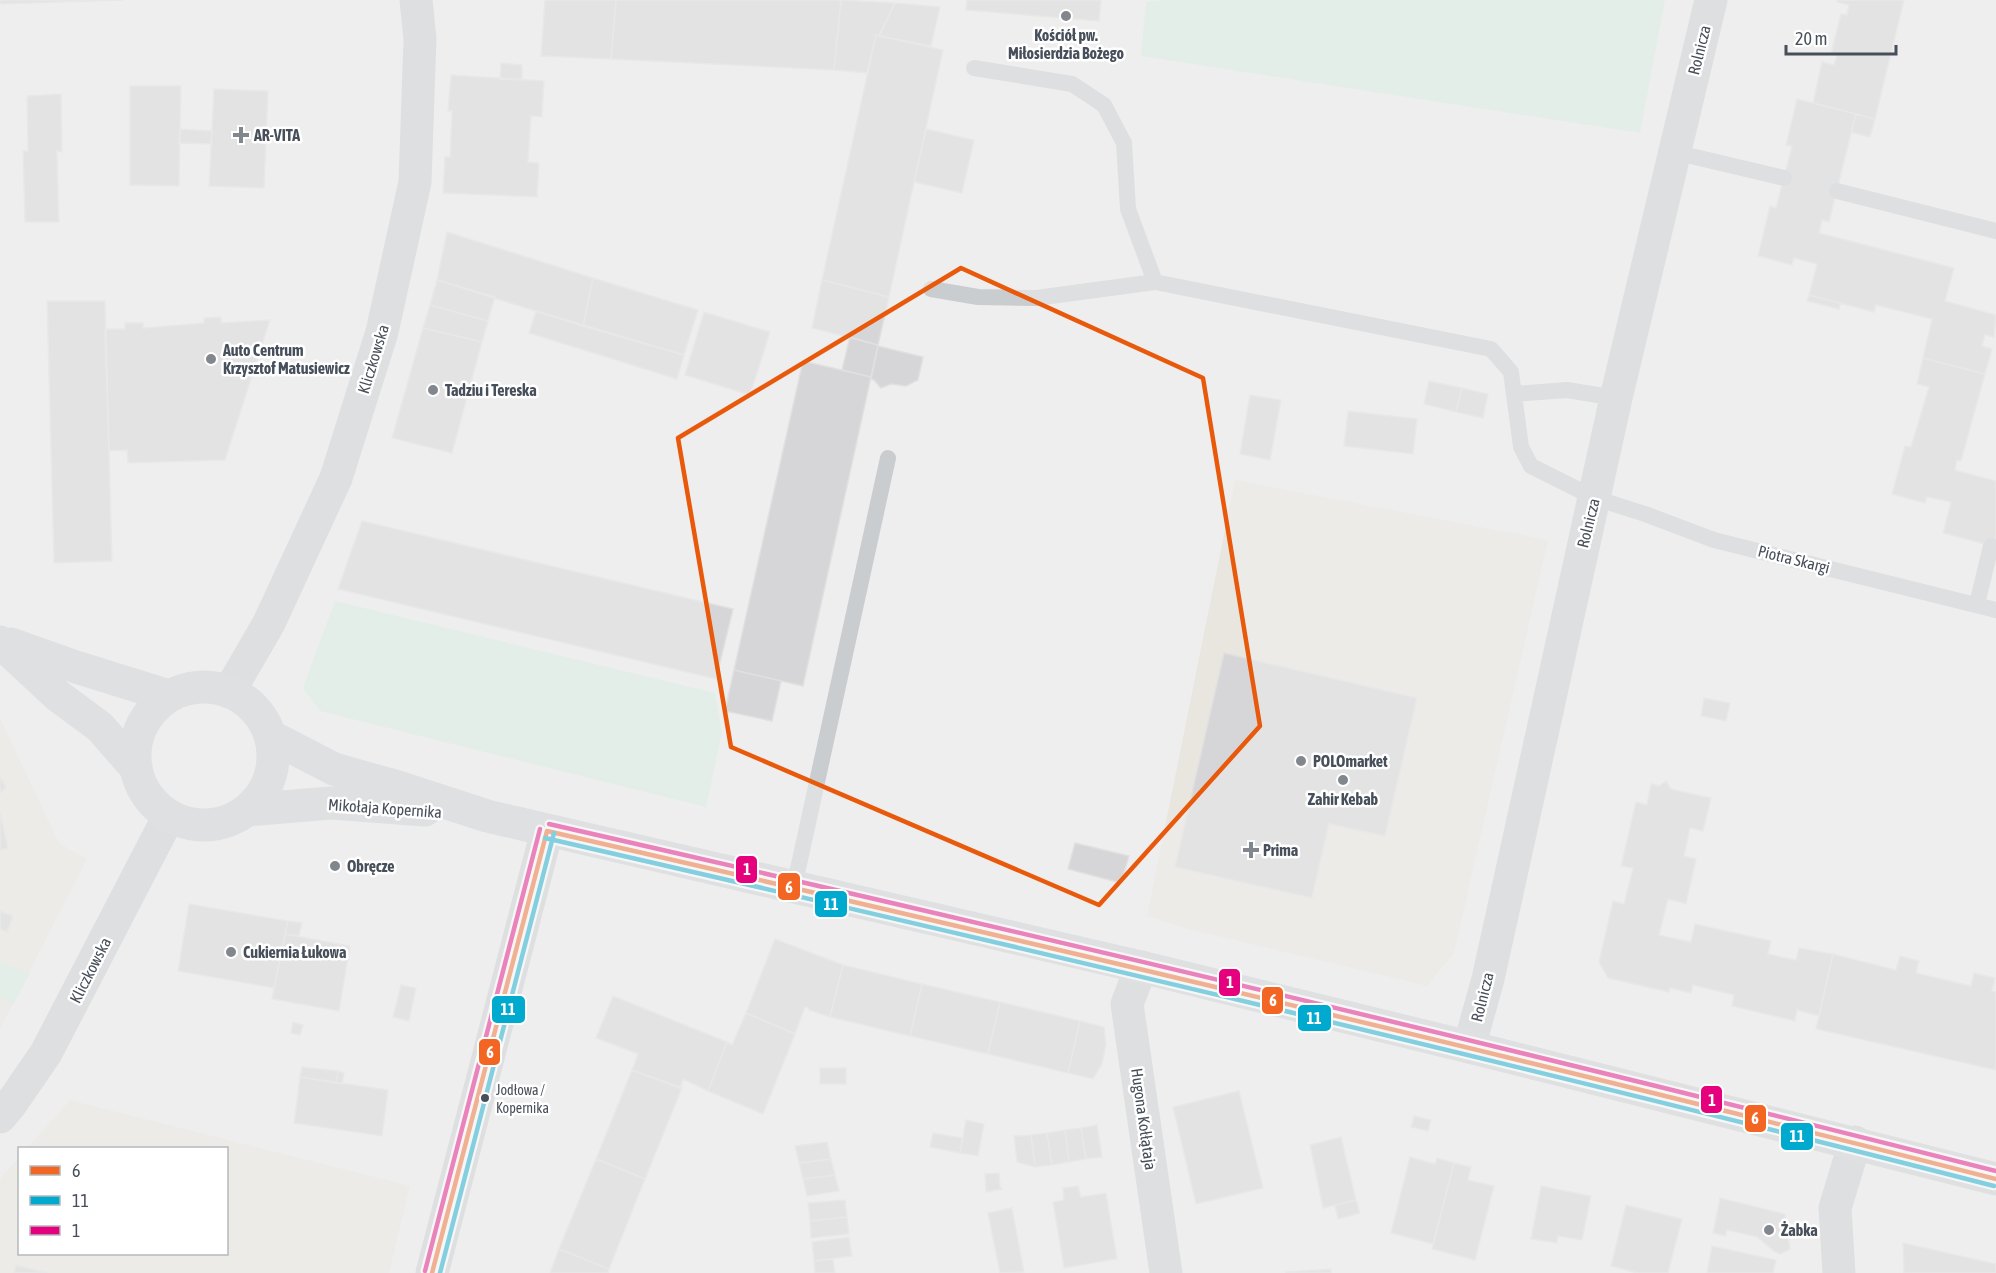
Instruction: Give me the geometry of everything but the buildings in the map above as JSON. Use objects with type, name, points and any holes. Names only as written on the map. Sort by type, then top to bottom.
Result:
[{"type":"street","name":"Kliczkowska","points":[[229,692],[269,622],[336,478],[382,332],[414,182],[420,39],[416,0]]},
{"type":"street","name":"Rolnicza","points":[[1469,1047],[1488,979],[1571,595],[1711,0]]},
{"type":"street","points":[[0,641],[169,696]]},
{"type":"street","points":[[0,641],[58,696],[100,727],[135,767]]},
{"type":"street","points":[[209,687],[229,692],[247,702],[261,717],[270,736],[273,756],[270,777],[261,795],[247,810],[229,821],[209,825],[189,824],[169,816],[153,804],[141,787],[135,767],[135,746],[141,727],[153,709],[169,696],[188,688],[209,687]]},
{"type":"street","name":"Mikołaja Kopernika","points":[[270,736],[334,769],[487,816],[1141,967],[1855,1142],[1996,1179]]},
{"type":"street","name":"Mikołaja Kopernika","points":[[247,810],[331,803],[487,816]]},
{"type":"street","name":"Kliczkowska","points":[[0,1117],[46,1053],[169,816]]},
{"type":"street","points":[[432,1273],[547,831]]},
{"type":"street","name":"Hugona Kołłątaja","points":[[1141,967],[1127,1004],[1166,1273]]},
{"type":"street","points":[[1839,1273],[1835,1208],[1855,1142]]},
{"type":"lane","points":[[974,68],[1071,84],[1104,105],[1124,143],[1128,209],[1155,282]]},
{"type":"lane","points":[[1674,152],[1784,178]]},
{"type":"lane","points":[[1837,191],[1996,231]]},
{"type":"lane","name":"Piotra Skargi","points":[[931,289],[978,297],[1036,298],[1155,282],[1491,349],[1511,372],[1521,447],[1531,466],[1595,498],[1645,513],[1714,540],[1996,610]]},
{"type":"lane","points":[[1514,394],[1567,390],[1616,398]]},
{"type":"lane","points":[[794,887],[888,458]]},
{"type":"lane","points":[[1977,604],[1991,546]]},
{"type":"highlighted area","points":[[961,268],[1203,378],[1260,726],[1099,905],[731,747],[678,438]]},
{"type":"shaded area","points":[[1235,480],[1548,540],[1454,953],[1427,986],[1184,928],[1147,916]]},
{"type":"shaded area","points":[[0,718],[59,843],[87,859],[0,1029]]},
{"type":"shaded area","points":[[70,1100],[410,1186],[389,1273],[0,1273],[0,1179],[18,1158],[18,1255],[228,1255],[228,1147],[28,1147]]},
{"type":"green space","points":[[1163,0],[1665,0],[1640,133],[1141,56],[1146,2]]},
{"type":"green space","points":[[335,601],[715,693],[722,732],[706,807],[320,711],[303,688]]},
{"type":"green space","points":[[0,962],[30,973],[13,1005],[0,996]]},
{"type":"transit line","name":"1","points":[[549,824],[1273,993],[1996,1171]]},
{"type":"transit line","name":"1","points":[[425,1271],[540,829]]},
{"type":"transit line","name":"6","points":[[547,831],[1273,1000],[1996,1179]]},
{"type":"transit line","name":"6","points":[[432,1273],[547,831]]},
{"type":"transit line","name":"11","points":[[440,1273],[554,833]]},
{"type":"transit line","name":"11","points":[[545,838],[1271,1008],[1633,1095],[1994,1186]]},
{"type":"place","name":"Kościół pw. Miłosierdzia Bożego","points":[[1066,16]]},
{"type":"place","name":"AR-VITA","points":[[241,135]]},
{"type":"place","name":"Auto Centrum Krzysztof Matusiewicz","points":[[211,359]]},
{"type":"place","name":"Tadziu i Tereska","points":[[433,390]]},
{"type":"place","name":"POLOmarket","points":[[1301,761]]},
{"type":"place","name":"Zahir Kebab","points":[[1343,780]]},
{"type":"place","name":"Prima","points":[[1251,850]]},
{"type":"place","name":"Obręcze","points":[[335,866]]},
{"type":"place","name":"Cukiernia Łukowa","points":[[231,952]]},
{"type":"place","name":"Jodłowa / Kopernika","points":[[485,1098]]},
{"type":"place","name":"Żabka","points":[[1769,1230]]}]
